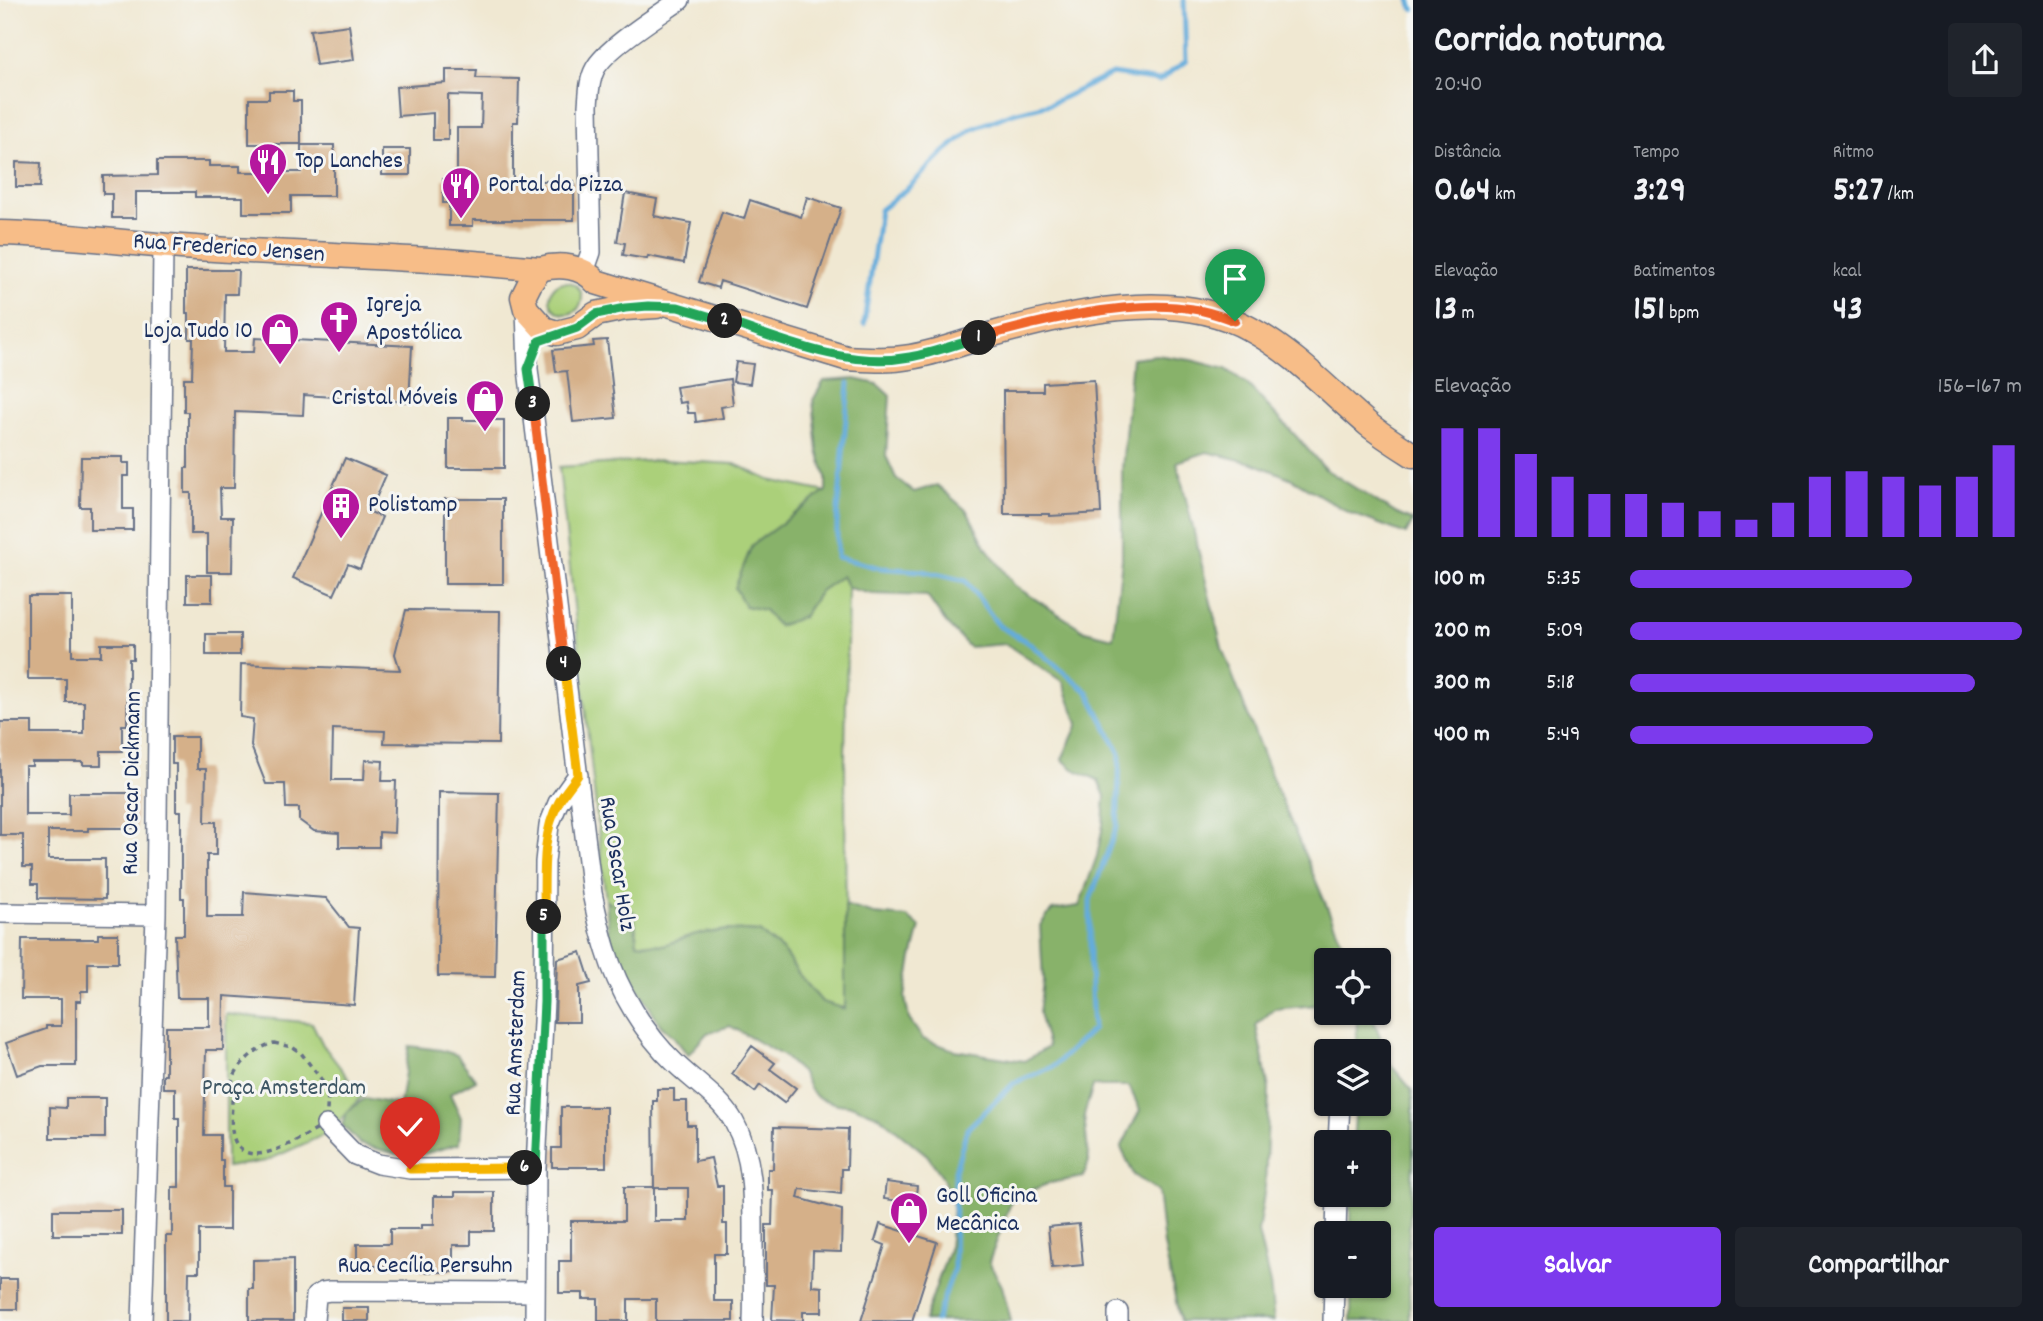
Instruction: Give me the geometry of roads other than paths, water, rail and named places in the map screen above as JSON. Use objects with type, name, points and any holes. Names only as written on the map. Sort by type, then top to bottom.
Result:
[{"type":"main road","name":"Rua Frederico Jensen","points":[[0,233],[163,246],[540,269],[566,266],[678,307],[846,358],[883,360],[910,357],[1030,325],[1120,308],[1167,306],[1192,309],[1235,321],[1278,346],[1371,427],[1413,455]]},
{"type":"main road","name":"Rua Frederico Jensen","points":[[457,262],[489,272],[509,284],[544,328],[557,333],[577,328],[596,314],[648,306],[678,307]]},
{"type":"main road","points":[[524,303],[530,283],[540,269]]},
{"type":"main road","points":[[590,277],[598,302],[596,314]]},
{"type":"street","points":[[590,277],[590,83],[596,68],[606,55],[680,0]]},
{"type":"street","name":"Rua Oscar Dickmann","points":[[142,1321],[156,915],[163,246]]},
{"type":"street","name":"Rua Oscar Holz","points":[[524,303],[528,369],[592,893],[600,931],[611,963],[632,1007],[651,1036],[674,1062],[722,1106],[733,1121],[744,1146],[753,1198],[753,1321]]},
{"type":"street","points":[[528,369],[539,341],[557,333]]},
{"type":"street","name":"Rua Amsterdam","points":[[534,1321],[536,1168],[544,1002],[545,862],[550,825],[558,803],[578,775]]},
{"type":"street","points":[[0,913],[156,915]]},
{"type":"street","points":[[326,1125],[355,1155],[378,1164],[410,1169],[536,1168]]},
{"type":"street","name":"Rua Cecília Persuhn","points":[[314,1321],[316,1296],[330,1291],[535,1292]]},
{"type":"street","points":[[1333,1321],[1334,1298]]},
{"type":"waterway","points":[[864,324],[880,210],[972,129],[1013,113],[1050,104],[1112,74],[1159,81],[1186,61],[1184,0]]},
{"type":"waterway","points":[[1410,0],[1413,9]]},
{"type":"waterway","points":[[849,383],[837,523],[837,557],[880,568],[922,571],[966,581],[999,626],[1029,643],[1088,692],[1120,754],[1117,826],[1090,900],[1093,1029],[1054,1066],[1014,1083],[967,1129],[955,1171],[954,1268],[936,1321]]},
{"type":"place","name":"Top Lanches","points":[[268,196]]},
{"type":"place","name":"Portal da Pizza","points":[[461,220]]},
{"type":"place","name":"Igreja Apostólica","points":[[339,354]]},
{"type":"place","name":"Loja Tudo 10","points":[[280,366]]},
{"type":"place","name":"Cristal Móveis","points":[[485,433]]},
{"type":"place","name":"Polistamp","points":[[341,540]]},
{"type":"place","name":"Goll Oficina Mecânica","points":[[909,1245]]},
{"type":"park label","name":"Praça Amsterdam","points":[[284,1089]]}]
